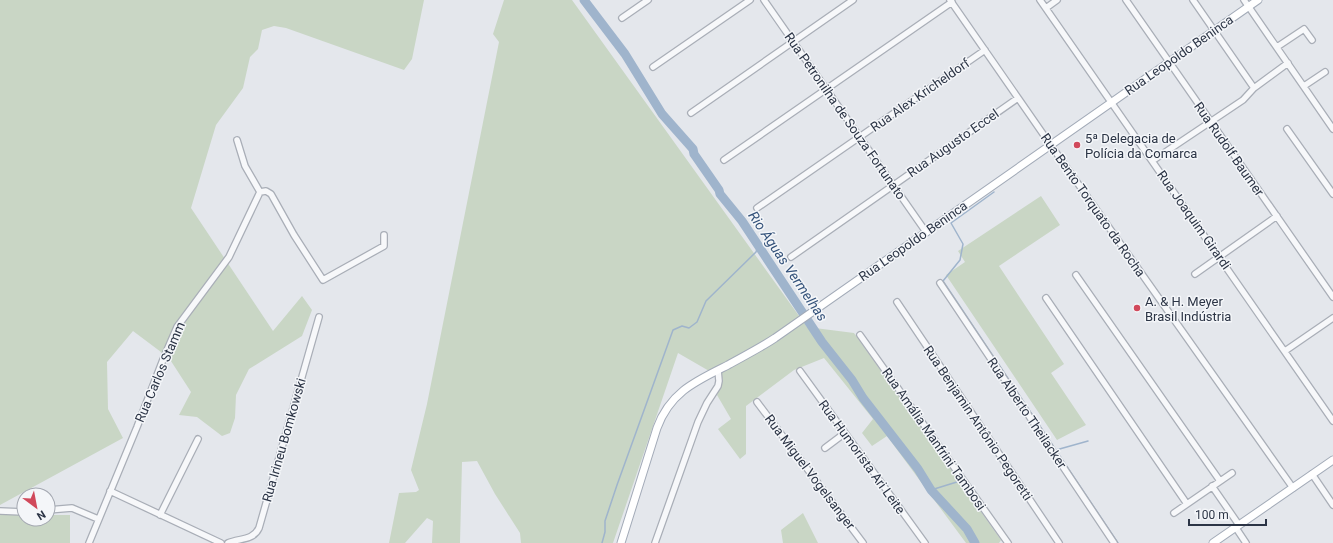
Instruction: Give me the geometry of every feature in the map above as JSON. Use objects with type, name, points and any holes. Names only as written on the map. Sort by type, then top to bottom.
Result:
[{"type":"main road","name":"Rua Leopoldo Beninca","points":[[622,543],[656,428],[665,409],[674,398],[686,388],[762,346],[814,311],[1050,144],[1258,0]]},
{"type":"main road","points":[[1213,543],[1333,460]]},
{"type":"street","points":[[622,18],[648,0]]},
{"type":"street","points":[[653,67],[750,0]]},
{"type":"street","name":"Rua Petronilha de Souza Fortunato","points":[[764,0],[926,232]]},
{"type":"street","points":[[690,113],[853,0]]},
{"type":"street","name":"Rua Joaquim Girardi","points":[[1040,0],[1333,421]]},
{"type":"street","points":[[1046,8],[1057,0]]},
{"type":"street","name":"Rua Rudolf Baumer","points":[[1126,0],[1333,297]]},
{"type":"street","points":[[1194,0],[1254,88]]},
{"type":"street","points":[[1244,0],[1304,86],[1331,121],[1333,129]]},
{"type":"street","points":[[724,160],[951,1]]},
{"type":"street","name":"Rua Bento Torquato da Rocha","points":[[951,1],[1293,488]]},
{"type":"street","points":[[1277,47],[1304,29],[1312,40]]},
{"type":"street","name":"Rua Alex Kricheldorf","points":[[758,208],[985,50]]},
{"type":"street","points":[[1152,161],[1247,97],[1254,88],[1288,63]]},
{"type":"street","points":[[1304,86],[1325,72]]},
{"type":"street","name":"Rua Augusto Eccel","points":[[791,257],[1018,98]]},
{"type":"street","points":[[1287,129],[1333,194]]},
{"type":"street","points":[[237,140],[245,166],[260,192],[268,192],[273,198],[297,240],[323,280],[384,246],[384,235]]},
{"type":"street","name":"Rua Carlos Stamm","points":[[88,543],[177,327],[229,257],[260,192]]},
{"type":"street","points":[[1195,274],[1276,216]]},
{"type":"street","points":[[1076,275],[1220,482]]},
{"type":"street","name":"Rua Alberto Theilacker","points":[[940,283],[1114,543]]},
{"type":"street","points":[[1046,298],[1188,504]]},
{"type":"street","name":"Rua Benjamin Antônio Pegoretti","points":[[897,302],[1059,543]]},
{"type":"street","name":"Rua Irineu Bomkowski","points":[[228,543],[252,536],[257,533],[319,317]]},
{"type":"street","points":[[1285,351],[1333,318]]},
{"type":"street","name":"Rua Amália Manfrini Tambosi","points":[[860,335],[1008,543]]},
{"type":"street","points":[[655,543],[698,422],[707,403],[718,386],[718,370]]},
{"type":"street","name":"Rua Humorista Ari Leite","points":[[800,371],[925,543]]},
{"type":"street","name":"Rua Miguel Vogelsanger","points":[[757,402],[863,543]]},
{"type":"street","points":[[825,448],[845,433]]},
{"type":"street","points":[[160,515],[198,440]]},
{"type":"street","points":[[1174,513],[1232,473]]},
{"type":"street","points":[[1312,474],[1333,505]]},
{"type":"street","points":[[1212,486],[1238,526],[1246,543]]},
{"type":"street","points":[[110,491],[221,543]]},
{"type":"street","points":[[56,509],[72,508],[98,519]]},
{"type":"street","points":[[0,512],[16,512]]},
{"type":"green space","points":[[0,0],[424,0],[412,59],[404,70],[286,28],[274,26],[262,30],[258,49],[250,57],[243,88],[216,125],[191,208],[273,331],[302,296],[312,310],[302,336],[249,369],[236,395],[235,418],[230,433],[222,436],[197,417],[179,415],[191,392],[169,358],[133,331],[107,362],[108,409],[123,438],[33,487],[16,487],[16,496],[0,505]]},
{"type":"green space","points":[[504,0],[572,0],[807,327],[854,333],[1001,540],[999,543],[966,543],[887,436],[872,446],[862,433],[873,419],[824,358],[794,370],[746,406],[746,454],[740,459],[718,429],[731,419],[717,395],[723,379],[678,353],[613,543],[521,543],[520,533],[495,494],[477,461],[462,462],[460,543],[432,543],[433,521],[427,518],[405,543],[389,543],[399,493],[416,492],[419,490],[411,470],[427,404],[499,42],[493,34]]},
{"type":"green space","points":[[1041,196],[1060,225],[999,266],[1064,364],[1051,373],[1086,425],[1057,440],[946,275],[965,262],[958,251]]},
{"type":"green space","points":[[803,513],[818,543],[783,543],[781,530]]},
{"type":"green space","points":[[0,515],[16,515],[16,527],[56,527],[56,515],[70,515],[70,543],[0,543]]},
{"type":"waterway","name":"Rio Águas Vermelhas","points":[[584,0],[625,54],[662,114],[693,149],[694,154],[719,190],[720,194],[742,221],[822,342],[918,469],[931,490],[967,529],[975,543]]},
{"type":"waterway","points":[[994,192],[951,223],[963,244],[960,260],[943,281],[1118,543]]},
{"type":"waterway","points":[[602,543],[605,532],[605,521],[673,330],[682,326],[689,328],[697,322],[706,301],[756,252],[758,246]]},
{"type":"waterway","points":[[1056,450],[1088,441]]},
{"type":"waterway","points":[[931,490],[960,481]]},
{"type":"place","name":"5ª Delegacia de Polícia da Comarca","points":[[1077,145]]},
{"type":"place","name":"A. & H. Meyer Brasil Indústria","points":[[1137,308]]}]
